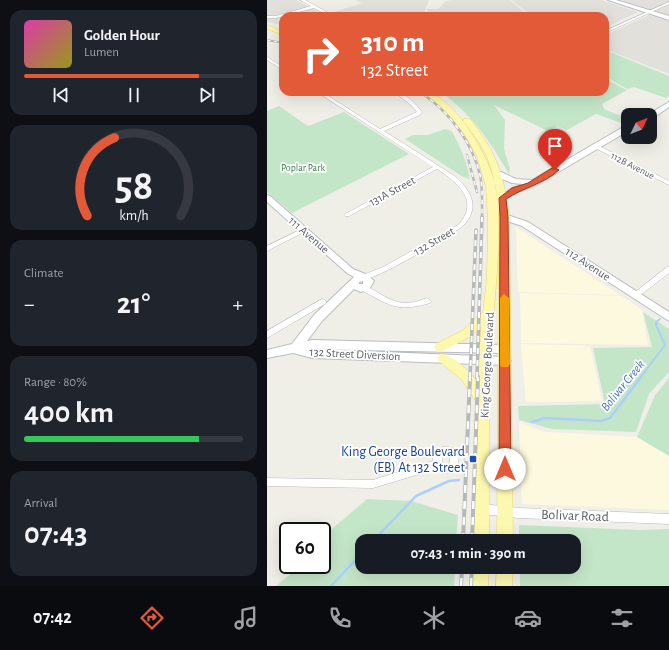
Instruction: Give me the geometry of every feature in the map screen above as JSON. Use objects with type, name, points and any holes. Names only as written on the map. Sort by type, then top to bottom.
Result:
[{"type":"main road","points":[[267,27],[279,32]]},
{"type":"main road","points":[[267,32],[279,36]]},
{"type":"main road","name":"King George Boulevard","points":[[432,96],[461,122],[481,156],[491,187],[493,213],[492,278],[485,354],[481,534]]},
{"type":"main road","name":"King George Boulevard","points":[[441,96],[459,112],[477,133],[494,160],[501,186],[504,217],[505,534]]},
{"type":"main road","points":[[493,213],[504,217]]},
{"type":"main road","points":[[484,402],[473,384],[441,353],[467,334],[489,313]]},
{"type":"main road","points":[[480,586],[481,574]]},
{"type":"main road","points":[[504,586],[505,574]]},
{"type":"street","points":[[301,0],[324,12]]},
{"type":"street","points":[[611,0],[669,18]]},
{"type":"street","points":[[609,30],[669,3]]},
{"type":"street","points":[[294,12],[313,7]]},
{"type":"street","points":[[268,17],[279,16]]},
{"type":"street","points":[[267,58],[279,66]]},
{"type":"street","points":[[325,96],[437,167]]},
{"type":"street","points":[[379,131],[420,112],[413,104],[402,96]]},
{"type":"street","points":[[657,112],[669,104]]},
{"type":"street","points":[[502,198],[515,190],[535,182],[621,132]]},
{"type":"street","name":"112B Avenue","points":[[597,146],[669,183]]},
{"type":"street","name":"132 Street","points":[[295,349],[318,318],[361,281],[387,268],[460,226],[468,216],[469,197],[463,187],[437,167]]},
{"type":"street","name":"131A Street","points":[[347,215],[437,167]]},
{"type":"street","points":[[498,174],[515,181],[535,182]]},
{"type":"street","name":"111 Avenue","points":[[267,198],[361,281],[392,304],[399,306],[410,306],[427,301]]},
{"type":"street","name":"112 Avenue","points":[[504,217],[525,224],[669,317]]},
{"type":"street","points":[[267,249],[304,230]]},
{"type":"street","points":[[636,295],[669,269]]},
{"type":"street","points":[[267,335],[322,302]]},
{"type":"street","points":[[304,313],[318,318]]},
{"type":"street","points":[[267,354],[295,349]]},
{"type":"street","name":"132 Street Diversion","points":[[295,349],[312,354],[441,353],[505,355]]},
{"type":"street","points":[[267,482],[373,484],[437,464]]},
{"type":"street","name":"Bolivar Road","points":[[482,509],[505,512],[669,519]]},
{"type":"shaded area","points":[[267,0],[296,0],[318,12],[279,12],[279,24],[267,22]]},
{"type":"shaded area","points":[[355,0],[429,0],[425,12],[334,12],[362,3]]},
{"type":"shaded area","points":[[510,0],[524,12],[428,12],[427,9],[438,9],[446,1]]},
{"type":"shaded area","points":[[512,0],[601,0],[638,12],[609,26],[609,12],[527,12]]},
{"type":"shaded area","points":[[621,0],[669,0],[669,15],[664,14]]},
{"type":"shaded area","points":[[649,15],[669,21],[669,74],[609,51],[609,33]]},
{"type":"shaded area","points":[[516,227],[620,295],[518,292]]},
{"type":"shaded area","points":[[520,293],[622,296],[642,310],[648,345],[521,343]]},
{"type":"shaded area","points":[[521,344],[590,346],[602,401],[526,402]]},
{"type":"shaded area","points":[[519,422],[545,432],[637,437],[669,456],[669,510],[522,504]]},
{"type":"green space","points":[[609,52],[669,76],[669,96],[666,98],[634,87],[627,89],[609,78]]},
{"type":"green space","points":[[609,81],[627,90],[602,104],[604,109],[621,116],[621,123],[596,114],[567,130],[558,126],[548,131],[494,105],[505,120],[504,149],[510,169],[509,174],[495,150],[472,120],[446,96],[609,96]]},
{"type":"green space","name":"Poplar Park","points":[[279,106],[308,126],[344,112],[409,154],[292,213],[267,192],[267,111]]},
{"type":"green space","points":[[445,129],[452,131],[465,160],[470,179],[463,177],[405,139],[413,135],[428,135]]},
{"type":"green space","points":[[643,312],[669,329],[669,372],[649,394],[636,432],[552,429],[519,420],[518,406],[605,404],[593,348],[652,347]]},
{"type":"green space","points":[[669,378],[669,456],[637,437],[655,395]]},
{"type":"green space","points":[[367,499],[411,501],[458,515],[457,534],[355,534],[355,574],[455,574],[454,586],[276,586],[290,574],[331,574],[331,530]]},
{"type":"green space","points":[[519,525],[641,530],[669,529],[669,586],[520,586],[520,574],[581,574],[581,534],[519,534]]},
{"type":"waterway","name":"Bolivar Creek","points":[[640,378],[665,345],[656,325],[656,322],[660,319]]},
{"type":"waterway","name":"Bolivar Creek","points":[[532,422],[545,418],[601,421],[610,418],[641,377]]},
{"type":"waterway","name":"Bolivar Creek","points":[[380,534],[416,496],[449,481],[459,480]]},
{"type":"waterway","name":"Bolivar Creek","points":[[331,586],[355,560]]},
{"type":"railway","points":[[267,40],[279,42]]},
{"type":"railway","points":[[426,96],[451,119],[459,129],[472,151],[481,180],[482,217]]},
{"type":"railway","points":[[467,155],[477,192]]},
{"type":"railway","points":[[477,378],[482,217]]},
{"type":"railway","points":[[470,378],[476,230]]},
{"type":"railway","points":[[463,534],[470,377]]},
{"type":"railway","points":[[472,534],[478,377]]},
{"type":"railway","points":[[461,586],[462,574]]},
{"type":"railway","points":[[471,586],[472,574]]},
{"type":"slow traffic","points":[[504,298],[505,364]]},
{"type":"place","name":"King George Boulevard (EB) At 132 Street","points":[[473,459]]},
{"type":"route","points":[[505,469],[504,217],[502,198],[555,170]]}]
